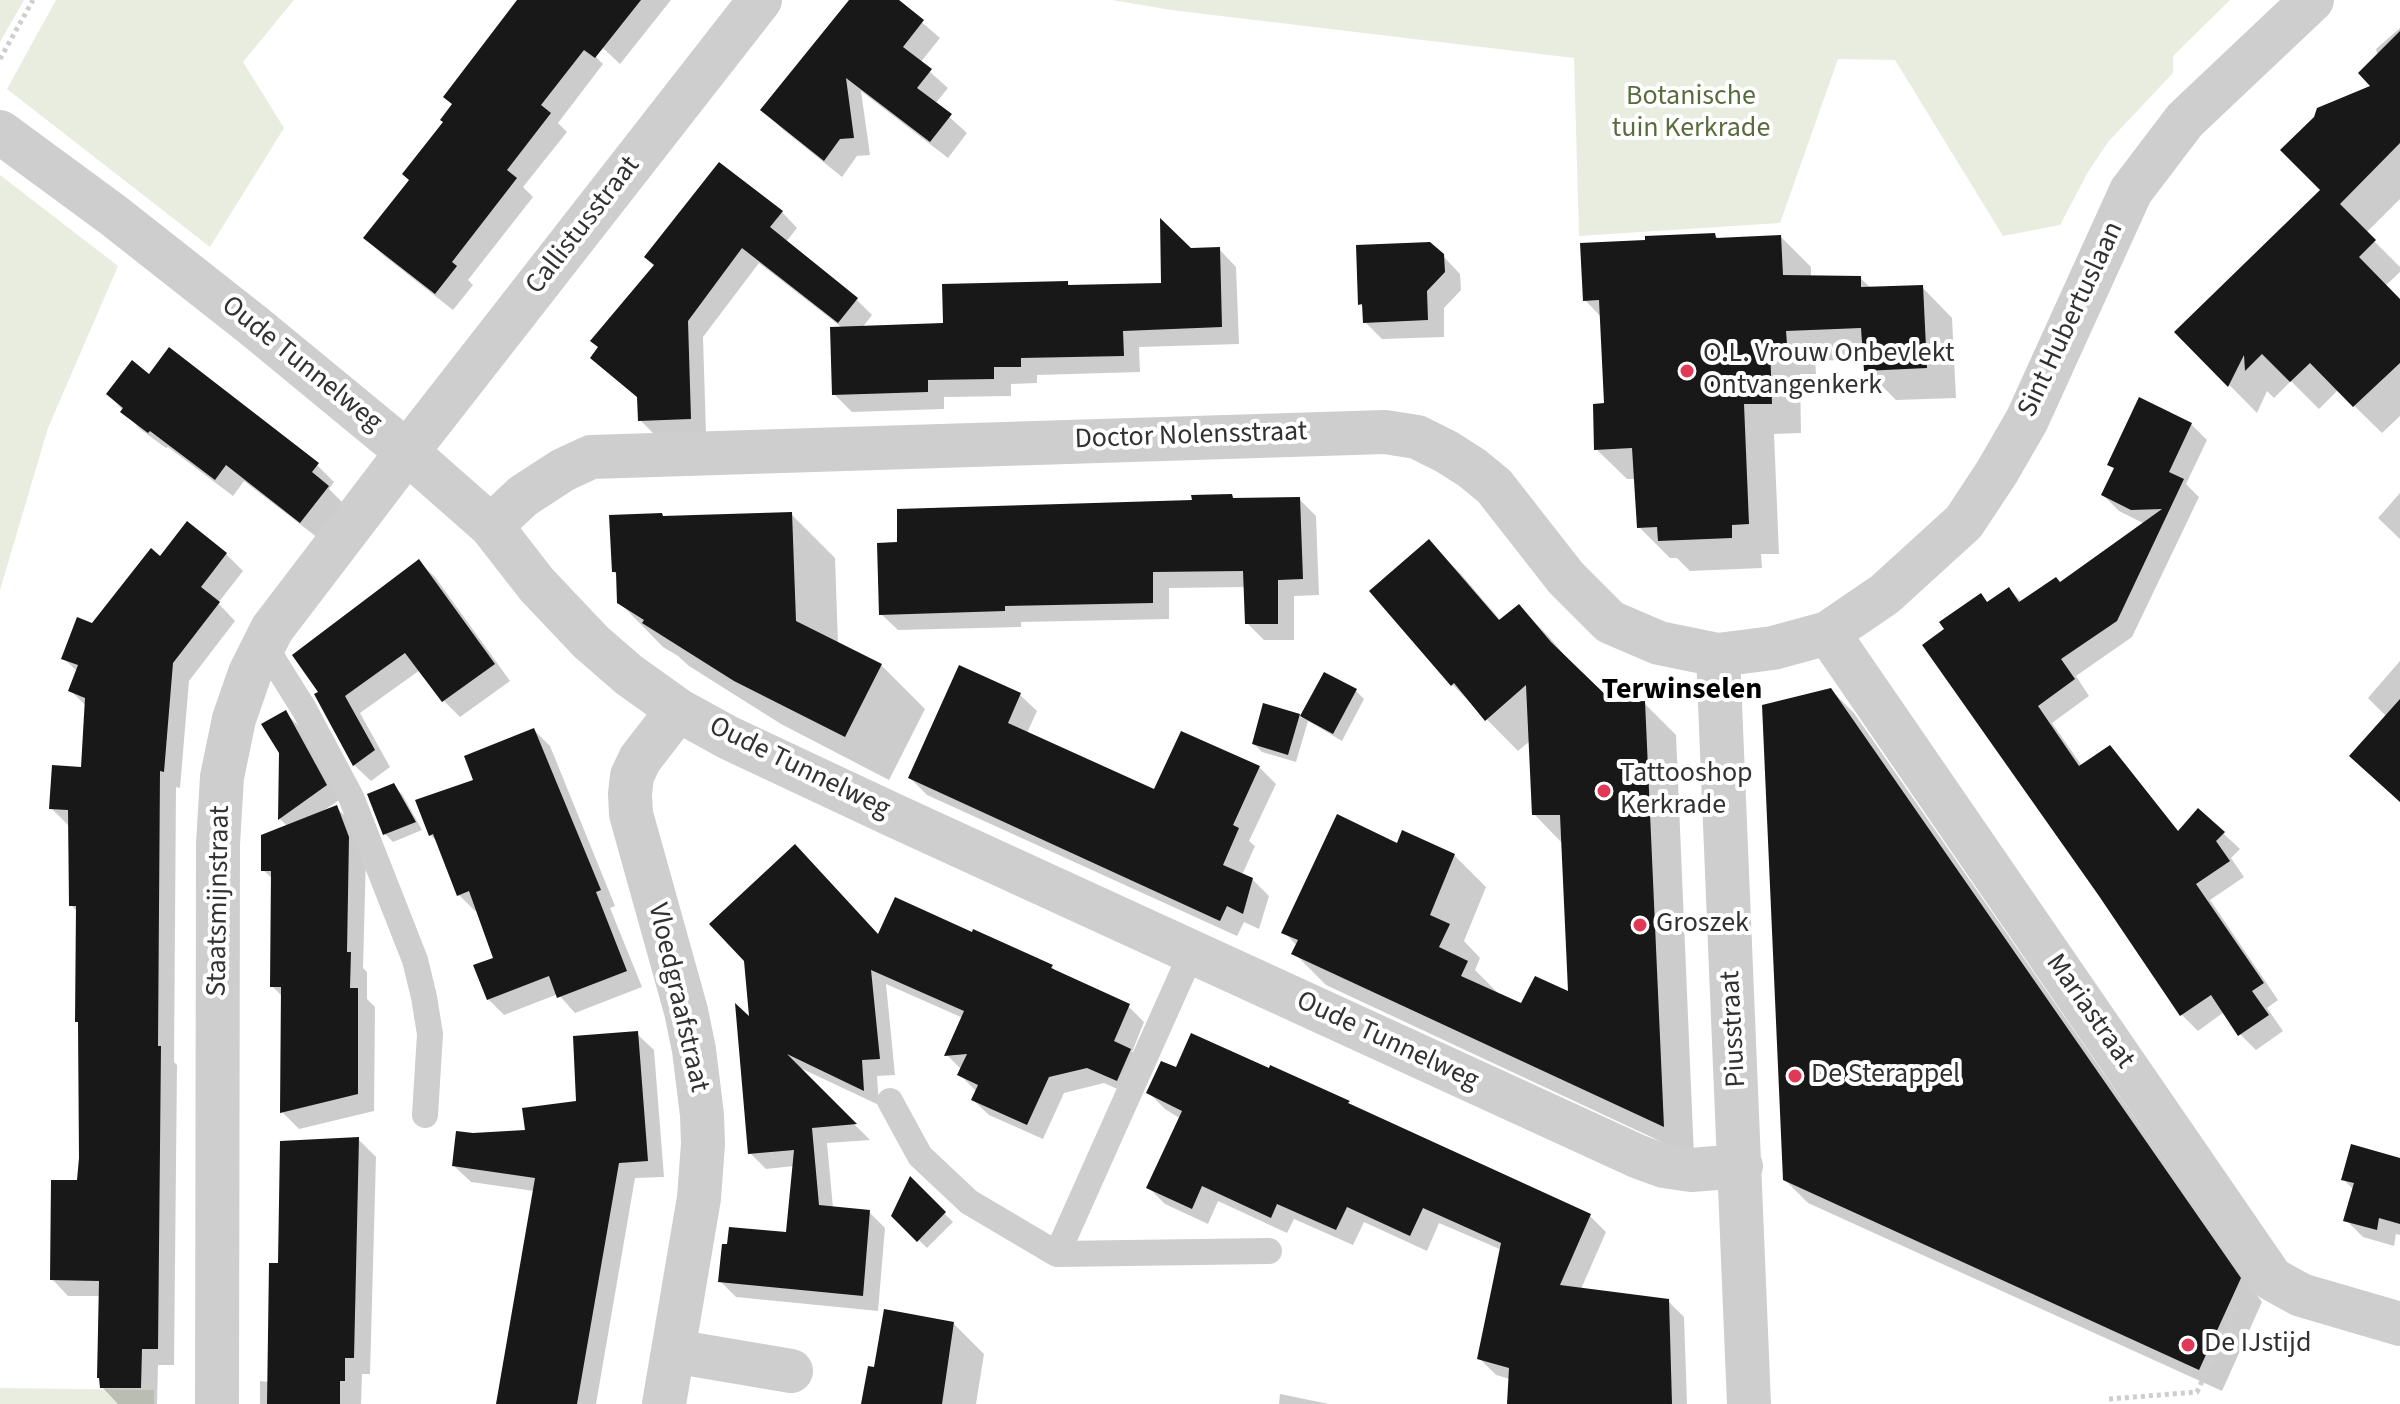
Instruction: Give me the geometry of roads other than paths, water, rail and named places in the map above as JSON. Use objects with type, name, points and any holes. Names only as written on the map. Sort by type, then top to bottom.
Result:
[{"type":"street","name":"Callistusstraat","points":[[407,452],[760,0]]},
{"type":"street","name":"Sint Hubertuslaan","points":[[1828,633],[1885,594],[1964,522],[2027,420],[2131,191],[2185,120],[2312,0]]},
{"type":"street","name":"Oude Tunnelweg","points":[[0,132],[125,224],[407,452],[491,526],[537,585],[591,642],[629,675],[678,710],[729,738],[1639,1157],[1664,1166],[1691,1170],[1741,1166]]},
{"type":"street","name":"Doctor Nolensstraat","points":[[491,526],[523,496],[563,470],[591,457],[1385,432],[1417,437],[1447,452],[1494,486],[1566,578],[1610,622],[1659,643],[1718,655],[1773,648],[1828,633]]},
{"type":"street","name":"Staatsmijnstraat","points":[[217,1404],[218,844],[222,777],[234,719],[250,673],[272,629],[407,452]]},
{"type":"street","name":"Mariastraat","points":[[1828,633],[2272,1279],[2301,1295],[2400,1324]]},
{"type":"street","name":"Piusstraat","points":[[1718,655],[1749,1404]]},
{"type":"street","name":"Vloedgraafstraat","points":[[664,1404],[699,1198],[702,1115],[686,1011],[631,814],[630,794],[632,776],[640,759],[678,710]]},
{"type":"street","points":[[673,1351],[791,1371]]},
{"type":"lane","points":[[264,645],[304,709],[351,797],[415,960],[430,1034],[425,1115]]},
{"type":"lane","points":[[1057,1254],[1192,952]]},
{"type":"lane","points":[[890,1101],[920,1156],[969,1202],[1057,1254],[1269,1251]]},
{"type":"place","name":"O.L. Vrouw Onbevlekt Ontvangenkerk","points":[[1687,371]]},
{"type":"place","name":"Tattooshop Kerkrade","points":[[1604,791]]},
{"type":"place","name":"Groszek","points":[[1640,925]]},
{"type":"place","name":"De Sterappel","points":[[1795,1076]]},
{"type":"place","name":"De IJstijd","points":[[2188,1345]]},
{"type":"district","name":"Terwinselen","points":[[1682,691]]},
{"type":"park label","name":"Botanische tuin Kerkrade","points":[[1691,114]]}]
